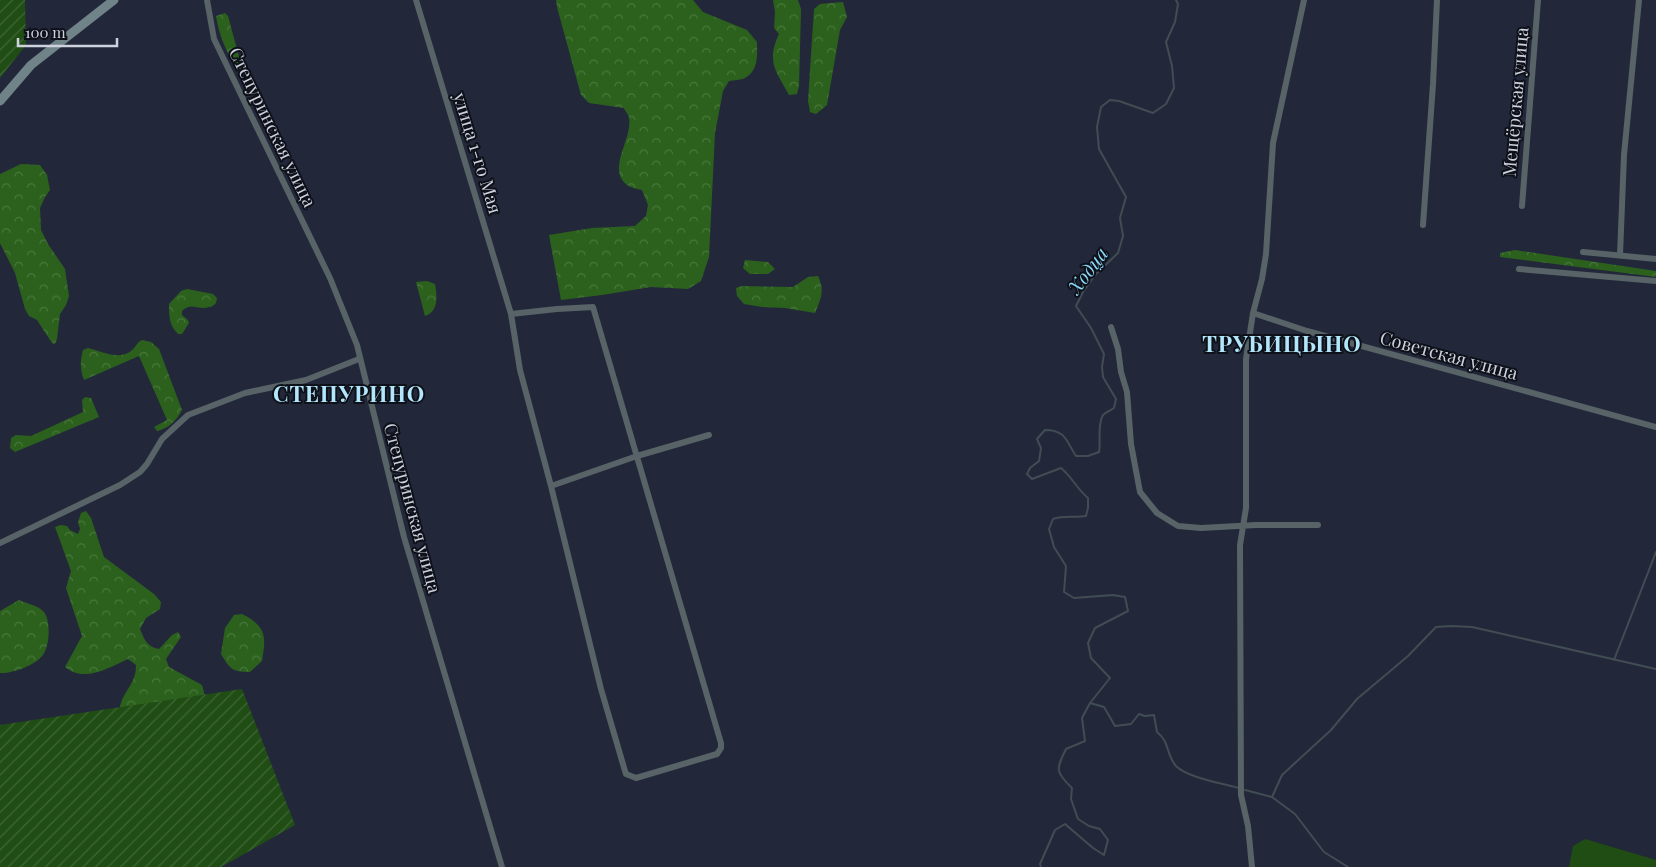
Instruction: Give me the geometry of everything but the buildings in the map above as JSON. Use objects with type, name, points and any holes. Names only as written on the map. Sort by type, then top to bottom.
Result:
[{"type":"street","points":[[0,101],[31,65],[114,0]]},
{"type":"street","name":"Степуринская улица","points":[[207,0],[214,39],[251,119],[330,278],[357,345],[404,537],[502,867]]},
{"type":"street","name":"улица 1-го Мая","points":[[416,0],[511,314],[520,370],[601,689],[626,774],[636,778],[717,754],[722,748],[637,456]]},
{"type":"street","points":[[1253,866],[1248,826],[1241,795],[1240,545],[1246,508],[1246,359],[1253,313],[1266,254],[1273,143],[1304,0]]},
{"type":"street","points":[[1423,225],[1437,0]]},
{"type":"street","name":"Мещёрская улица","points":[[1522,206],[1538,0]]},
{"type":"street","points":[[1620,255],[1624,156],[1639,0]]},
{"type":"street","points":[[1583,252],[1656,259]]},
{"type":"street","points":[[1518,270],[1656,281]]},
{"type":"street","points":[[511,314],[593,307],[637,456]]},
{"type":"street","name":"Советская улица","points":[[1253,313],[1307,332],[1656,427]]},
{"type":"street","points":[[1111,328],[1118,349],[1127,392],[1131,444],[1140,492],[1158,514],[1178,526],[1201,528],[1318,525]]},
{"type":"street","points":[[0,542],[120,485],[140,472],[162,439],[188,415],[245,393],[306,380],[359,359]]},
{"type":"street","points":[[551,486],[637,456],[709,435]]},
{"type":"green space","points":[[0,0],[25,0],[26,45],[0,78]]},
{"type":"green space","points":[[556,0],[693,0],[703,12],[747,30],[757,42],[756,62],[753,71],[745,78],[729,81],[723,91],[715,133],[709,257],[701,281],[688,289],[651,287],[561,300],[549,235],[592,228],[635,226],[646,216],[648,205],[642,190],[627,185],[621,178],[619,171],[619,162],[627,135],[629,118],[624,108],[589,103],[581,95]]},
{"type":"green space","points":[[773,0],[798,0],[801,9],[799,86],[797,94],[789,95],[774,66],[773,52],[779,34],[774,28],[775,12]]},
{"type":"green space","points":[[843,2],[847,17],[840,30],[827,105],[816,114],[810,112],[808,101],[814,9],[820,4]]},
{"type":"green space","points":[[225,13],[228,16],[242,68],[238,70],[224,44],[217,23],[216,16]]},
{"type":"green space","points":[[21,164],[40,165],[47,175],[50,190],[40,208],[41,230],[65,269],[69,296],[60,314],[55,344],[52,343],[37,320],[29,316],[25,309],[15,273],[0,243],[0,174]]},
{"type":"green space","points":[[1515,250],[1656,271],[1656,277],[1500,257],[1500,253]]},
{"type":"green space","points":[[745,260],[768,262],[775,269],[768,274],[750,274],[743,268]]},
{"type":"green space","points":[[818,276],[821,294],[815,313],[744,304],[737,296],[736,288],[742,286],[793,287],[808,277]]},
{"type":"green space","points":[[427,281],[435,284],[436,303],[433,311],[425,316],[416,282]]},
{"type":"green space","points":[[187,289],[213,294],[217,298],[216,303],[205,308],[192,306],[182,311],[182,315],[189,323],[182,334],[178,334],[171,324],[169,304],[181,291]]},
{"type":"green space","points":[[142,340],[151,342],[159,349],[182,410],[172,424],[157,431],[154,427],[167,420],[139,356],[84,380],[82,372],[83,350],[88,348],[121,355],[131,351]]},
{"type":"green space","points":[[85,397],[91,398],[99,417],[15,452],[10,448],[11,438],[16,435],[31,436],[83,412],[82,400]]},
{"type":"green space","points":[[86,511],[91,518],[104,557],[154,594],[161,602],[160,609],[146,618],[140,629],[145,639],[149,644],[159,649],[172,635],[178,632],[181,637],[166,659],[169,667],[202,685],[208,707],[120,719],[120,705],[133,681],[136,665],[128,659],[105,670],[88,674],[73,672],[65,667],[82,636],[66,588],[71,571],[55,527],[67,526],[78,534],[80,529],[78,522],[81,513]]},
{"type":"green space","points":[[19,600],[36,606],[44,612],[49,628],[47,647],[42,656],[29,666],[0,673],[0,611]]},
{"type":"green space","points":[[242,614],[256,623],[263,633],[264,639],[262,661],[250,672],[232,669],[221,654],[225,628],[234,615]]},
{"type":"green space","points":[[242,689],[295,825],[221,867],[0,867],[0,725]]},
{"type":"green space","points":[[1585,839],[1656,860],[1656,867],[1569,867],[1573,846]]},
{"type":"waterway","name":"Ходца","points":[[1041,867],[1040,864],[1055,830],[1065,824],[1104,855],[1108,840],[1100,829],[1089,826],[1078,819],[1071,799],[1072,788],[1062,778],[1059,766],[1066,749],[1085,741],[1082,718],[1090,703],[1110,678],[1091,658],[1088,643],[1095,628],[1128,611],[1125,597],[1113,595],[1074,598],[1064,592],[1066,566],[1054,547],[1049,529],[1053,519],[1086,516],[1088,498],[1061,468],[1032,479],[1027,474],[1030,468],[1039,461],[1041,448],[1037,439],[1045,430],[1057,432],[1065,437],[1076,456],[1088,456],[1099,452],[1101,419],[1103,415],[1114,408],[1116,399],[1103,377],[1104,354],[1091,328],[1076,306],[1095,275],[1118,253],[1123,236],[1120,218],[1126,197],[1099,149],[1097,127],[1101,107],[1110,100],[1119,101],[1153,113],[1166,104],[1174,88],[1172,66],[1166,42],[1175,22],[1178,4],[1176,0]]},
{"type":"waterway","points":[[1614,660],[1656,552]]},
{"type":"waterway","points":[[1272,797],[1282,775],[1331,730],[1357,699],[1408,656],[1436,627],[1472,627],[1656,669]]},
{"type":"waterway","points":[[1090,703],[1104,707],[1115,726],[1131,724],[1139,714],[1145,716],[1154,715],[1157,732],[1164,740],[1176,766],[1197,777],[1239,788]]},
{"type":"waterway","points":[[1245,790],[1272,797],[1295,814],[1324,852],[1348,867]]},
{"type":"district","name":"ТРУБИЦЫНО","points":[[1282,343]]},
{"type":"district","name":"СТЕПУРИНО","points":[[349,393]]}]
